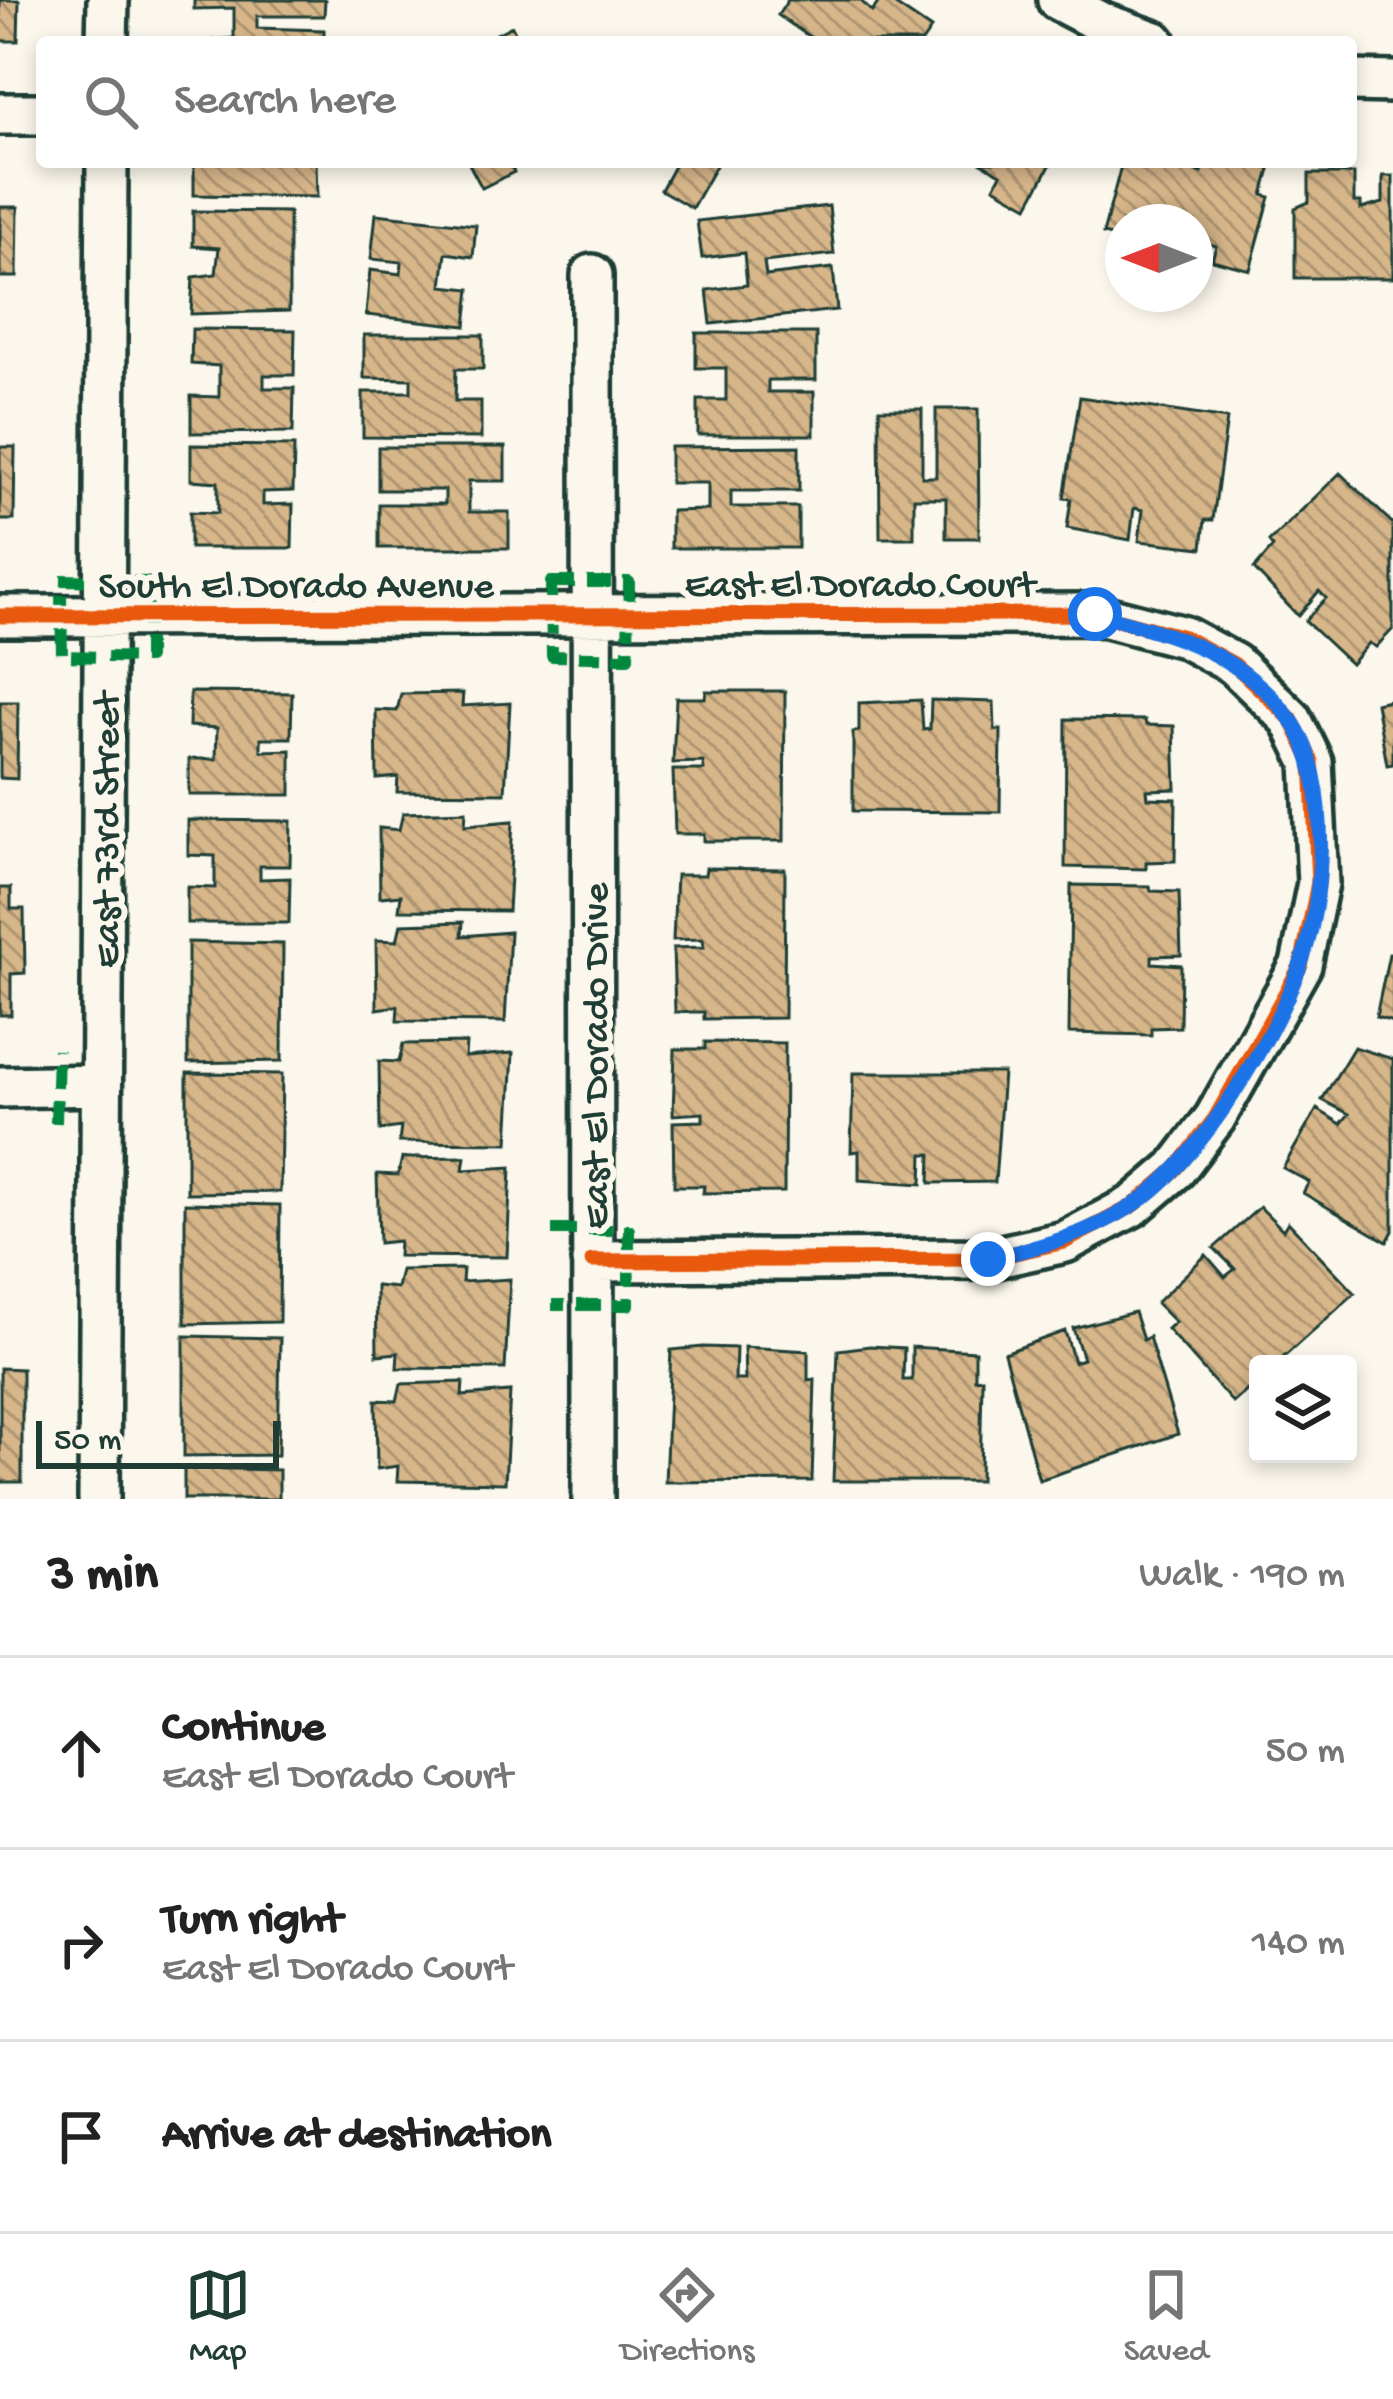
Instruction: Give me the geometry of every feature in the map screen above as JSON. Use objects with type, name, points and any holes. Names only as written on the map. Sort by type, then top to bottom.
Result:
[{"type":"street","points":[[107,36],[108,0]]},
{"type":"street","points":[[1058,0],[1141,36]]},
{"type":"street","points":[[1357,81],[1393,82]]},
{"type":"street","points":[[0,114],[36,114]]},
{"type":"street","name":"East 73rd Street","points":[[98,1499],[106,168]]},
{"type":"street","name":"East El Dorado Drive","points":[[592,275],[593,1499]]},
{"type":"street","name":"South El Dorado Avenue","points":[[0,616],[592,614]]},
{"type":"street","name":"East El Dorado Court","points":[[592,614],[1095,614],[1184,637],[1234,664],[1291,719],[1312,762],[1319,819],[1318,883],[1301,965],[1215,1118],[1176,1169],[1134,1205],[1065,1242],[988,1259],[592,1261]]},
{"type":"street","points":[[0,1087],[101,1084]]},
{"type":"building","points":[[0,0],[19,0],[18,41],[0,41]]},
{"type":"building","points":[[194,0],[325,0],[324,16],[257,16],[257,28],[324,30],[324,36],[234,36],[234,8],[194,9]]},
{"type":"building","points":[[788,0],[860,0],[872,12],[880,0],[888,0],[931,29],[926,36],[808,36],[778,15]]},
{"type":"building","points":[[512,26],[517,36],[493,36]]},
{"type":"building","points":[[194,168],[316,168],[317,197],[194,195]]},
{"type":"building","points":[[471,168],[512,168],[514,172],[482,188]]},
{"type":"building","points":[[673,168],[715,168],[692,208],[661,190]]},
{"type":"building","points":[[990,168],[1049,168],[1028,206],[994,187],[1001,174]]},
{"type":"building","points":[[1120,168],[1194,168],[1202,173],[1203,168],[1270,168],[1263,195],[1270,197],[1250,270],[1213,260],[1213,204],[1111,204]]},
{"type":"building","points":[[1309,174],[1354,174],[1354,202],[1361,202],[1361,209],[1383,203],[1383,176],[1393,176],[1393,278],[1295,278],[1295,208],[1309,202]]},
{"type":"building","points":[[829,206],[834,254],[764,262],[766,276],[833,268],[837,310],[711,324],[707,290],[747,285],[744,253],[702,258],[697,221]]},
{"type":"building","points":[[0,207],[18,207],[17,277],[0,277]]},
{"type":"building","points":[[193,211],[289,212],[289,311],[191,314],[193,277],[216,274],[219,248],[193,246]]},
{"type":"building","points":[[376,214],[476,225],[473,257],[446,253],[442,286],[470,289],[466,326],[366,315],[370,270],[401,274],[402,262],[371,259]]},
{"type":"building","points":[[192,329],[295,330],[294,375],[264,375],[264,388],[294,388],[293,432],[191,433],[191,396],[219,397],[219,366],[191,364]]},
{"type":"building","points":[[696,333],[816,333],[816,380],[768,380],[768,392],[814,392],[814,435],[698,435],[698,400],[726,400],[726,368],[696,368]]},
{"type":"building","points":[[364,335],[483,335],[483,369],[456,369],[455,401],[481,401],[481,438],[363,437],[363,392],[411,392],[411,379],[364,378]]},
{"type":"building","points":[[1080,397],[1227,419],[1213,520],[1205,520],[1202,548],[1139,541],[1143,510],[1134,508],[1130,540],[1067,528],[1071,499],[1064,498]]},
{"type":"building","points":[[879,409],[922,409],[922,477],[936,477],[936,409],[978,409],[979,538],[946,538],[946,498],[914,498],[914,538],[880,538]]},
{"type":"building","points":[[191,445],[294,446],[293,491],[263,492],[263,505],[293,504],[292,548],[190,548],[190,512],[218,513],[218,482],[191,480]]},
{"type":"building","points":[[799,446],[799,491],[731,491],[731,507],[798,507],[798,548],[671,548],[671,511],[708,510],[708,483],[670,483],[670,447]]},
{"type":"building","points":[[0,447],[15,447],[14,520],[0,520]]},
{"type":"building","points":[[378,447],[505,447],[505,481],[469,481],[469,512],[509,512],[509,548],[379,548],[379,504],[445,504],[445,490],[378,490]]},
{"type":"building","points":[[1340,473],[1393,524],[1393,629],[1376,647],[1369,643],[1351,664],[1305,621],[1326,598],[1319,591],[1298,616],[1254,569],[1273,547],[1269,542]]},
{"type":"building","points":[[706,691],[785,691],[784,841],[704,841],[704,834],[675,834],[673,770],[704,770],[703,762],[673,763],[676,698],[705,698]]},
{"type":"building","points":[[190,692],[292,693],[291,738],[261,738],[261,751],[291,750],[291,795],[189,795],[189,759],[216,759],[217,728],[189,726]]},
{"type":"building","points":[[463,693],[462,706],[510,703],[505,793],[397,792],[398,777],[377,779],[376,710],[397,711],[401,694]]},
{"type":"building","points":[[1393,699],[1393,764],[1387,765],[1376,703]]},
{"type":"building","points":[[921,700],[923,730],[930,729],[931,700],[994,702],[995,730],[1001,730],[1000,812],[853,811],[853,732],[859,731],[859,703]]},
{"type":"building","points":[[0,702],[18,702],[17,779],[0,778]]},
{"type":"building","points":[[1066,719],[1145,720],[1146,725],[1174,726],[1176,789],[1147,790],[1148,798],[1176,799],[1175,861],[1146,862],[1146,869],[1065,867]]},
{"type":"building","points":[[466,811],[465,825],[513,821],[508,911],[399,910],[401,895],[380,897],[379,828],[399,830],[403,813]]},
{"type":"building","points":[[188,820],[291,821],[290,866],[260,866],[260,879],[290,878],[289,923],[187,923],[187,887],[215,888],[215,856],[188,855]]},
{"type":"building","points":[[706,868],[785,869],[784,1018],[704,1019],[704,1012],[675,1012],[673,948],[704,947],[703,939],[673,940],[676,875],[705,875]]},
{"type":"building","points":[[1071,885],[1150,886],[1151,891],[1179,892],[1181,955],[1152,956],[1152,963],[1181,965],[1180,1027],[1151,1028],[1151,1035],[1069,1033]]},
{"type":"building","points":[[0,888],[11,888],[11,909],[24,909],[25,973],[11,974],[11,1015],[0,1015]]},
{"type":"building","points":[[463,922],[462,936],[510,932],[505,1022],[397,1021],[398,1006],[377,1009],[376,940],[397,941],[401,924]]},
{"type":"building","points":[[188,942],[283,944],[282,1061],[188,1063]]},
{"type":"building","points":[[1389,954],[1393,954],[1393,1022],[1376,1017]]},
{"type":"building","points":[[705,1042],[785,1043],[784,1192],[703,1193],[704,1186],[674,1186],[673,1122],[703,1121],[703,1113],[673,1115],[675,1049],[705,1049]]},
{"type":"building","points":[[466,1043],[465,1057],[513,1053],[508,1143],[399,1142],[401,1127],[380,1130],[379,1061],[399,1062],[403,1044]]},
{"type":"building","points":[[1354,1047],[1393,1059],[1393,1231],[1387,1242],[1303,1193],[1309,1182],[1283,1168],[1317,1109],[1341,1124],[1349,1114],[1322,1100]]},
{"type":"building","points":[[187,1073],[282,1074],[280,1192],[187,1193]]},
{"type":"building","points":[[853,1073],[1003,1073],[995,1182],[930,1183],[931,1154],[923,1154],[922,1184],[859,1180],[859,1151],[851,1152]]},
{"type":"building","points":[[465,1157],[463,1170],[511,1167],[507,1257],[398,1256],[399,1241],[379,1243],[377,1174],[398,1175],[402,1158]]},
{"type":"building","points":[[185,1203],[280,1205],[279,1322],[185,1324]]},
{"type":"building","points":[[1260,1207],[1283,1230],[1288,1222],[1355,1293],[1286,1355],[1249,1355],[1249,1389],[1233,1403],[1167,1329],[1175,1322],[1156,1303],[1206,1255],[1225,1277],[1235,1269],[1214,1248]]},
{"type":"building","points":[[463,1269],[462,1282],[510,1279],[505,1369],[397,1368],[398,1353],[377,1355],[376,1286],[397,1288],[401,1270]]},
{"type":"building","points":[[1134,1312],[1143,1340],[1149,1337],[1178,1434],[1039,1480],[1004,1353],[1065,1331],[1074,1362],[1083,1359],[1073,1328]]},
{"type":"building","points":[[184,1336],[280,1338],[278,1455],[184,1456]]},
{"type":"building","points":[[744,1347],[808,1351],[808,1380],[815,1379],[812,1481],[665,1482],[671,1350],[736,1348],[735,1380],[745,1380]]},
{"type":"building","points":[[912,1347],[975,1351],[975,1379],[982,1378],[980,1481],[833,1481],[838,1350],[904,1348],[903,1380],[912,1380]]},
{"type":"building","points":[[0,1368],[22,1369],[22,1482],[0,1482]]},
{"type":"building","points":[[463,1382],[462,1396],[510,1392],[505,1483],[397,1481],[398,1466],[377,1469],[376,1400],[397,1401],[401,1384]]},
{"type":"building","points":[[184,1468],[279,1470],[279,1499],[184,1499]]},
{"type":"marked path","points":[[61,580],[148,582],[148,658],[62,656],[61,595]]},
{"type":"marked path","points":[[551,582],[629,582],[628,658],[552,656],[551,582]]},
{"type":"marked path","points":[[56,1123],[58,1050]]},
{"type":"marked path","points":[[552,1230],[629,1230],[629,1305],[552,1305]]},
{"type":"cycle path","points":[[0,616],[1095,614],[1184,637],[1234,664],[1291,719],[1312,762],[1318,883],[1301,965],[1215,1118],[1176,1169],[1134,1205],[1065,1242],[988,1259],[592,1261]]},
{"type":"route","points":[[988,1259],[1065,1242],[1134,1205],[1176,1169],[1215,1118],[1276,1018],[1301,965],[1318,883],[1319,819],[1312,762],[1291,719],[1234,664],[1184,637],[1095,614]]}]
